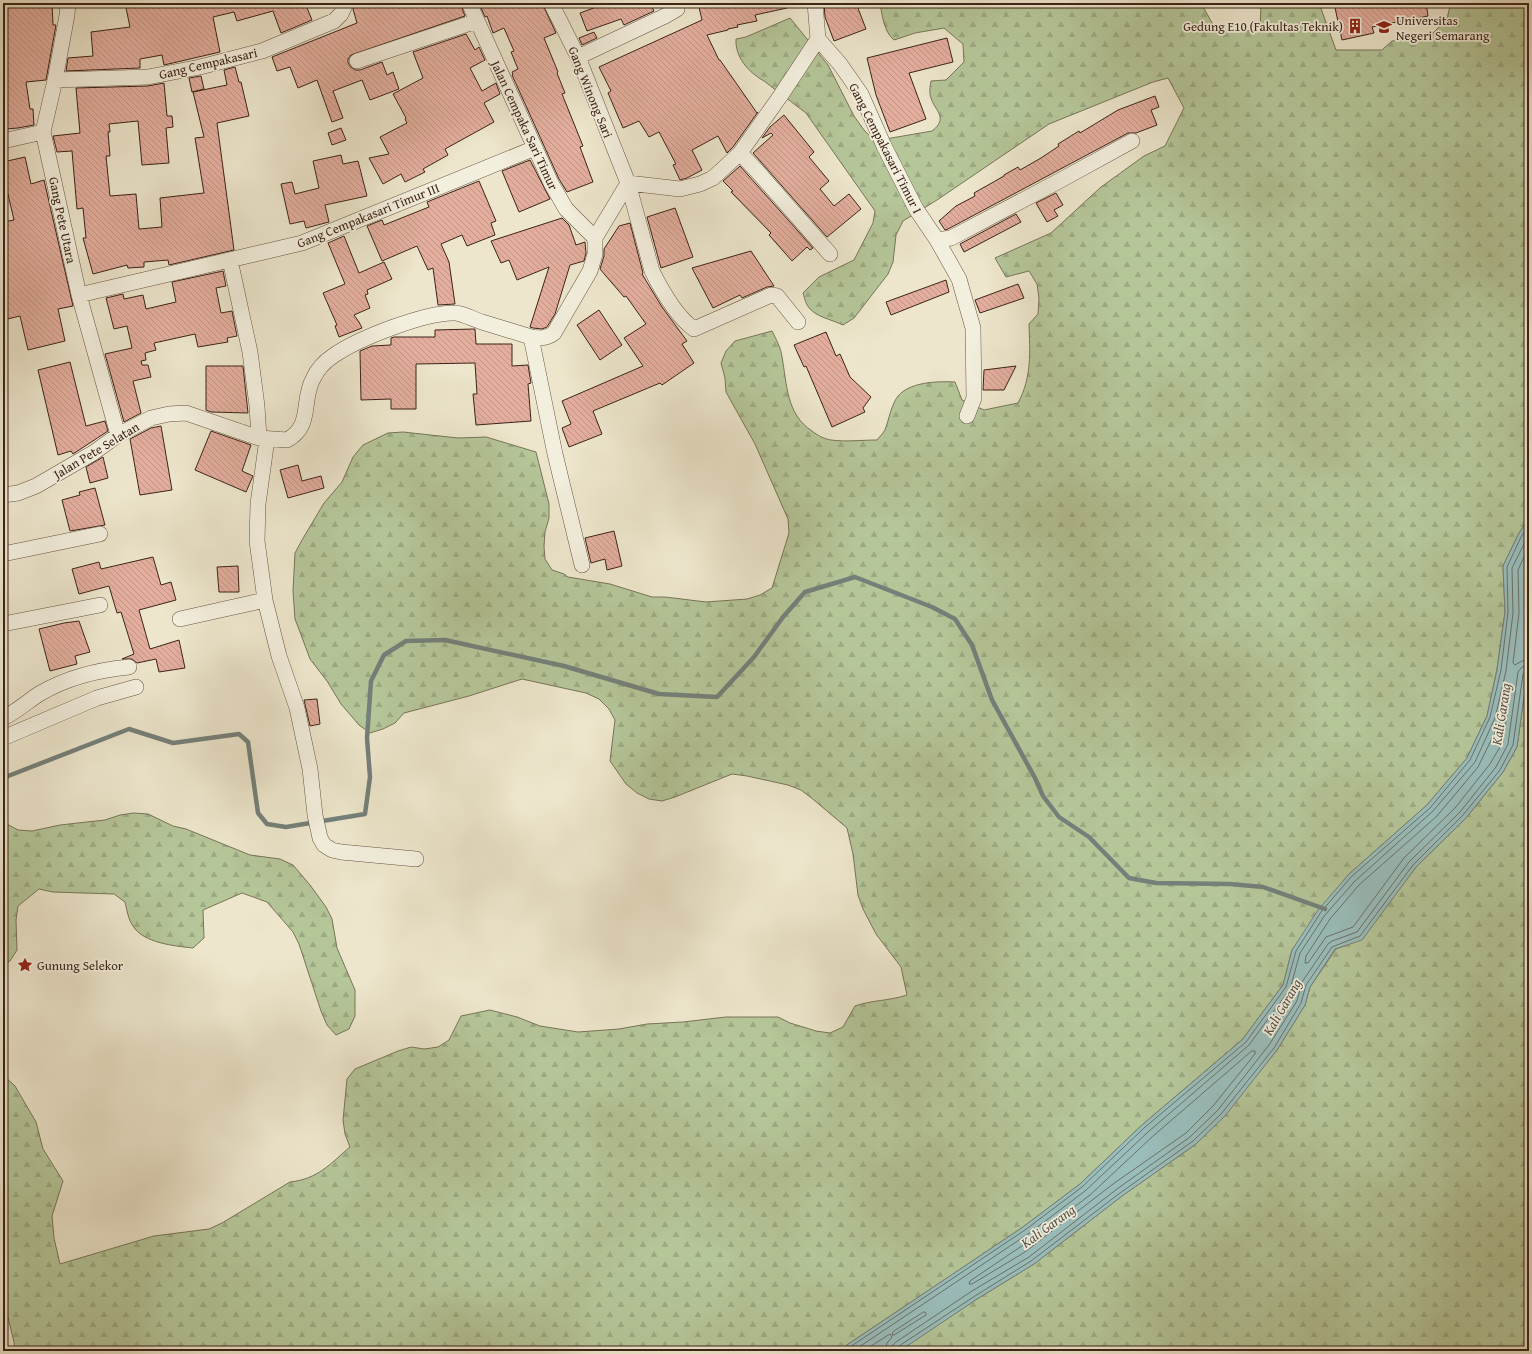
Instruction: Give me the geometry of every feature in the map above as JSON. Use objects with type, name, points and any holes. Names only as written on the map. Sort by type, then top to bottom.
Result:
[{"type":"street","name":"Gang Pete Utara","points":[[68,3],[55,80],[43,132],[79,296],[118,435]]},
{"type":"street","name":"Gang Cempakasari","points":[[55,80],[148,77],[200,67],[262,52],[334,21],[341,14],[346,3]]},
{"type":"street","name":"Jalan Cempaka Sari Timur","points":[[469,3],[551,183],[566,209],[595,238]]},
{"type":"street","name":"Gang Winong Sari","points":[[551,3],[578,57],[628,184],[652,271],[658,284],[686,323],[694,328],[771,295],[777,296],[798,322]]},
{"type":"street","points":[[578,57],[665,16],[677,8],[676,3]]},
{"type":"street","points":[[582,565],[555,454],[532,337],[543,338],[554,333],[590,271],[595,254],[595,238],[628,184],[680,189],[700,184],[713,178],[740,153],[818,39],[815,3]]},
{"type":"street","points":[[357,61],[477,21]]},
{"type":"street","name":"Gang Cempakasari Timur I","points":[[818,39],[840,64],[861,94],[884,146],[916,208],[937,240],[959,279],[973,328],[974,398],[967,416]]},
{"type":"street","points":[[3,141],[43,132]]},
{"type":"street","points":[[937,240],[951,238],[1132,141]]},
{"type":"street","name":"Gang Cempakasari Timur III","points":[[79,296],[302,243],[535,148]]},
{"type":"street","points":[[740,153],[830,254]]},
{"type":"street","points":[[230,260],[250,352],[263,438],[257,541],[265,600],[279,656],[297,708],[310,769],[315,815],[320,838],[324,845],[332,850],[341,852],[416,859]]},
{"type":"street","name":"Jalan Pete Selatan","points":[[3,495],[18,493],[36,486],[93,453],[118,435],[151,418],[169,414],[186,413],[263,438],[287,440],[299,431],[304,423],[309,386],[315,374],[324,363],[346,349],[391,327],[441,313],[457,313],[532,337]]},
{"type":"street","points":[[3,554],[100,534]]},
{"type":"street","points":[[180,619],[265,600]]},
{"type":"street","points":[[3,624],[100,605]]},
{"type":"street","points":[[3,718],[40,694],[80,675],[111,668],[129,667]]},
{"type":"street","points":[[3,738],[97,698],[136,687]]},
{"type":"green space","points":[[880,3],[929,3],[933,6],[942,8],[966,3],[1201,3],[1216,30],[1260,31],[1261,3],[1319,3],[1336,50],[1382,50],[1392,41],[1419,39],[1432,34],[1447,19],[1450,6],[1449,3],[1529,3],[1529,517],[1518,535],[1503,566],[1505,612],[1497,669],[1487,716],[1467,758],[1427,805],[1349,874],[1292,950],[1283,985],[1242,1040],[1142,1125],[1080,1184],[1023,1227],[838,1351],[15,1351],[6,1309],[8,1294],[3,1293],[3,1075],[15,1086],[36,1122],[43,1149],[63,1181],[52,1216],[54,1238],[60,1264],[154,1236],[209,1229],[222,1223],[290,1182],[308,1178],[323,1170],[350,1147],[345,1134],[343,1120],[347,1079],[355,1069],[411,1047],[424,1049],[438,1047],[449,1040],[461,1016],[490,1010],[517,1017],[540,1026],[578,1032],[726,1017],[778,1017],[790,1023],[816,1031],[830,1033],[843,1027],[855,1006],[907,995],[901,967],[876,934],[863,909],[858,895],[853,854],[847,828],[801,790],[788,785],[732,774],[662,801],[649,799],[637,793],[626,784],[610,761],[615,720],[609,709],[599,699],[586,693],[522,679],[469,696],[404,713],[395,723],[370,733],[359,725],[341,704],[327,681],[310,659],[295,619],[293,591],[295,553],[324,503],[342,482],[353,457],[363,445],[388,433],[403,432],[458,438],[486,437],[536,452],[549,504],[549,518],[545,532],[544,546],[545,559],[552,570],[568,577],[610,584],[652,597],[706,602],[747,599],[760,595],[772,588],[789,533],[788,519],[755,444],[726,392],[725,378],[721,363],[726,351],[735,341],[772,331],[781,350],[787,388],[792,407],[803,424],[816,434],[826,439],[842,441],[877,440],[884,432],[898,396],[904,391],[920,384],[955,382],[962,400],[984,410],[1018,403],[1023,393],[1028,374],[1030,354],[1029,324],[1038,314],[1039,298],[1037,284],[1029,271],[1006,277],[995,258],[1051,233],[1101,187],[1144,156],[1165,146],[1184,108],[1168,78],[1153,82],[1049,124],[937,200],[903,221],[896,235],[893,262],[888,274],[854,318],[843,325],[823,317],[810,309],[803,293],[819,277],[854,260],[873,223],[875,211],[806,113],[748,69],[740,58],[736,46],[736,39],[746,37],[790,18],[828,65],[854,116],[874,141],[932,131],[940,122],[940,118],[930,96],[931,81],[946,80],[964,62],[963,44],[944,28],[915,33],[894,40],[886,28]]},
{"type":"green space","points":[[1529,661],[1529,1351],[897,1351],[1034,1264],[1122,1196],[1196,1144],[1224,1116],[1277,1050],[1305,1005],[1310,987],[1336,949],[1362,939],[1416,867],[1466,818],[1503,772],[1517,747]]},
{"type":"green space","points":[[134,813],[148,814],[173,826],[186,829],[250,855],[280,859],[293,865],[326,907],[332,919],[337,948],[355,990],[355,1016],[349,1029],[336,1035],[327,1025],[299,944],[293,932],[267,902],[242,893],[203,910],[204,938],[193,948],[160,943],[138,932],[131,923],[125,902],[114,894],[53,892],[39,889],[18,906],[16,920],[17,950],[10,961],[3,966],[3,822],[18,830],[32,831],[60,825],[105,820],[120,815]]},
{"type":"water","name":"Kali Garang","points":[[1529,517],[1529,661],[1517,747],[1503,772],[1466,818],[1416,867],[1362,940],[1335,949],[1310,987],[1305,1005],[1277,1050],[1225,1116],[1196,1144],[1122,1196],[1034,1264],[977,1299],[910,1344],[897,1351],[838,1351],[1023,1227],[1080,1184],[1142,1125],[1242,1040],[1283,985],[1292,950],[1318,910],[1349,874],[1427,805],[1467,758],[1487,716],[1497,670],[1505,612],[1503,566],[1518,535]]},
{"type":"building","points":[[6,3],[52,3],[53,25],[56,25],[46,80],[26,82],[30,109],[33,109],[34,125],[6,129],[5,118],[3,118],[3,102],[5,102],[3,87],[3,30],[7,29]]},
{"type":"building","points":[[125,3],[305,3],[312,20],[281,33],[273,11],[237,21],[234,12],[213,17],[220,52],[164,65],[162,55],[140,59],[140,68],[66,71],[68,58],[93,56],[91,32],[130,27]]},
{"type":"building","points":[[355,3],[460,3],[465,16],[351,55],[348,59],[348,63],[355,70],[360,70],[382,62],[387,75],[393,72],[399,89],[370,100],[362,80],[333,91],[343,118],[332,122],[317,80],[298,88],[290,67],[277,71],[272,57],[357,23],[353,9]]},
{"type":"building","points":[[479,3],[542,3],[556,33],[544,38],[558,72],[557,73],[565,93],[562,94],[583,146],[580,147],[593,182],[567,192],[559,179],[512,75],[512,72],[518,69],[511,52],[514,51],[504,28],[493,33],[487,16],[485,17]]},
{"type":"building","points":[[607,3],[650,3],[654,11],[624,25],[621,19],[587,31],[580,13]]},
{"type":"building","points":[[698,3],[786,3],[787,8],[755,15],[757,21],[737,25],[738,27],[707,35],[719,60],[757,113],[758,112],[727,153],[718,136],[692,150],[702,170],[680,180],[673,165],[676,164],[659,132],[649,137],[639,121],[623,128],[608,93],[611,91],[599,67],[702,20]]},
{"type":"building","points":[[824,3],[856,3],[866,29],[834,41],[825,17]]},
{"type":"building","points":[[1334,3],[1426,3],[1428,16],[1372,27],[1374,33],[1342,40]]},
{"type":"building","points":[[594,32],[597,38],[582,45],[579,38]]},
{"type":"building","points":[[466,34],[475,50],[479,47],[485,60],[470,68],[482,91],[496,83],[500,94],[484,103],[494,122],[445,149],[448,155],[423,169],[425,172],[405,182],[401,174],[383,184],[369,158],[389,154],[380,137],[407,123],[406,118],[393,94],[423,78],[413,52]]},
{"type":"building","points":[[947,38],[953,62],[909,73],[926,119],[890,132],[876,95],[867,58]]},
{"type":"building","points":[[235,67],[239,82],[241,82],[249,116],[217,123],[234,250],[169,265],[168,260],[144,262],[144,267],[128,268],[127,265],[93,274],[83,238],[86,238],[83,208],[77,209],[72,151],[57,152],[53,136],[80,133],[76,88],[148,86],[164,83],[167,116],[172,116],[173,127],[166,128],[169,163],[142,165],[138,121],[109,124],[110,132],[108,132],[110,156],[106,156],[110,196],[136,194],[139,229],[162,227],[160,198],[204,193],[195,138],[204,137],[193,92],[227,85],[224,70]]},
{"type":"building","points":[[201,76],[204,89],[192,92],[189,78]]},
{"type":"building","points":[[1155,96],[1159,107],[1151,110],[1157,125],[1136,133],[1128,133],[948,229],[945,230],[939,221],[956,206],[975,196],[974,193],[1018,167],[1020,170],[1041,158],[1059,146],[1058,144],[1079,131],[1080,133],[1118,110]]},
{"type":"building","points":[[784,115],[814,152],[809,157],[829,181],[820,189],[834,206],[849,194],[861,209],[827,237],[753,153],[773,135],[771,133],[762,138],[770,127]]},
{"type":"building","points":[[341,128],[346,140],[332,145],[328,133]]},
{"type":"building","points":[[341,155],[343,164],[358,161],[367,196],[325,205],[329,222],[306,228],[304,221],[290,224],[281,184],[292,182],[295,194],[319,188],[313,161]]},
{"type":"building","points":[[25,157],[31,184],[44,180],[73,306],[58,309],[65,341],[28,350],[20,316],[3,320],[3,222],[14,220],[3,173],[3,162]]},
{"type":"building","points":[[530,160],[550,199],[519,212],[502,171]]},
{"type":"building","points":[[740,166],[813,248],[810,250],[807,247],[792,261],[769,235],[771,233],[731,192],[733,191],[723,181]]},
{"type":"building","points":[[479,181],[496,221],[491,223],[495,235],[467,246],[462,235],[441,244],[449,262],[455,304],[438,305],[433,268],[428,270],[417,246],[382,261],[367,226],[382,220],[384,225],[429,207],[427,202]]},
{"type":"building","points":[[1056,193],[1063,205],[1054,210],[1058,216],[1047,222],[1036,203]]},
{"type":"building","points":[[675,208],[693,257],[661,268],[647,217]]},
{"type":"building","points":[[1016,214],[1021,222],[964,252],[960,244]]},
{"type":"building","points":[[562,218],[569,225],[576,245],[585,242],[586,253],[584,261],[570,265],[555,314],[547,327],[542,329],[533,328],[530,327],[549,267],[517,280],[509,260],[501,263],[491,241]]},
{"type":"building","points":[[630,223],[643,273],[642,274],[662,307],[687,341],[682,344],[694,363],[662,385],[660,383],[593,411],[602,434],[569,447],[562,428],[571,424],[562,401],[643,366],[624,338],[646,324],[626,296],[624,297],[600,269],[604,256],[604,249],[619,226]]},
{"type":"building","points":[[344,236],[359,273],[384,262],[392,279],[367,290],[368,294],[365,295],[370,308],[354,315],[362,328],[339,337],[335,326],[337,325],[323,293],[345,284],[328,243]]},
{"type":"building","points":[[751,251],[774,286],[767,287],[742,298],[740,295],[713,308],[692,268]]},
{"type":"building","points":[[223,271],[226,286],[216,288],[221,313],[232,311],[237,336],[227,338],[228,342],[198,347],[195,334],[154,343],[156,350],[145,353],[146,360],[141,361],[142,365],[148,365],[151,377],[133,381],[141,413],[124,422],[105,354],[132,348],[127,326],[114,329],[106,298],[123,294],[124,299],[143,295],[146,309],[176,302],[172,282]]},
{"type":"building","points":[[946,280],[949,292],[891,315],[886,302]]},
{"type":"building","points":[[1018,284],[1024,298],[980,313],[975,300]]},
{"type":"building","points":[[599,310],[622,345],[600,360],[577,325]]},
{"type":"building","points":[[475,329],[476,344],[512,344],[512,366],[528,365],[531,383],[528,384],[531,421],[476,425],[473,394],[477,394],[475,363],[416,364],[416,409],[391,409],[391,399],[361,400],[360,351],[372,346],[391,345],[391,338],[394,337],[435,337],[435,330]]},
{"type":"building","points":[[826,332],[836,356],[840,354],[850,377],[871,397],[863,408],[865,412],[832,427],[806,366],[804,367],[794,345]]},
{"type":"building","points":[[70,362],[86,426],[105,421],[108,431],[73,454],[71,451],[58,455],[38,370]]},
{"type":"building","points":[[206,366],[243,366],[248,413],[211,412],[206,410]]},
{"type":"building","points":[[1016,366],[1004,390],[983,390],[984,370]]},
{"type":"building","points":[[161,426],[172,490],[140,495],[130,439],[151,428]]},
{"type":"building","points":[[211,431],[251,445],[242,471],[253,476],[246,492],[195,470]]},
{"type":"building","points":[[103,457],[108,478],[90,483],[86,467]]},
{"type":"building","points":[[298,465],[302,481],[321,476],[324,488],[288,498],[280,470]]},
{"type":"building","points":[[95,488],[105,525],[70,531],[62,500],[80,495],[79,492]]},
{"type":"building","points":[[614,531],[622,566],[607,570],[605,559],[591,563],[585,538]]},
{"type":"building","points":[[153,557],[161,585],[171,582],[176,600],[139,610],[150,649],[179,640],[185,668],[159,672],[156,659],[137,663],[132,659],[122,659],[134,654],[121,612],[117,613],[109,586],[79,594],[72,569],[99,562],[101,569]]},
{"type":"building","points":[[238,566],[239,592],[219,592],[217,567]]},
{"type":"building","points":[[79,621],[90,652],[75,656],[77,664],[50,671],[39,629]]},
{"type":"building","points":[[317,699],[320,724],[310,726],[304,700]]},
{"type":"waterway","points":[[3,778],[129,729],[173,743],[239,734],[248,742],[258,813],[267,824],[286,827],[365,814],[370,777],[367,738],[371,681],[384,655],[406,641],[445,640],[564,666],[659,694],[717,697],[754,657],[783,617],[805,592],[855,577],[932,607],[955,619],[972,645],[992,700],[1035,778],[1043,796],[1059,817],[1089,837],[1129,878],[1156,883],[1230,884],[1263,887],[1325,909]]},
{"type":"place","name":"Gedung E10 (Fakultas Teknik)","points":[[1355,26]]},
{"type":"place","name":"Universitas Negeri Semarang","points":[[1384,27]]},
{"type":"place","name":"Gunung Selekor","points":[[25,965]]}]
